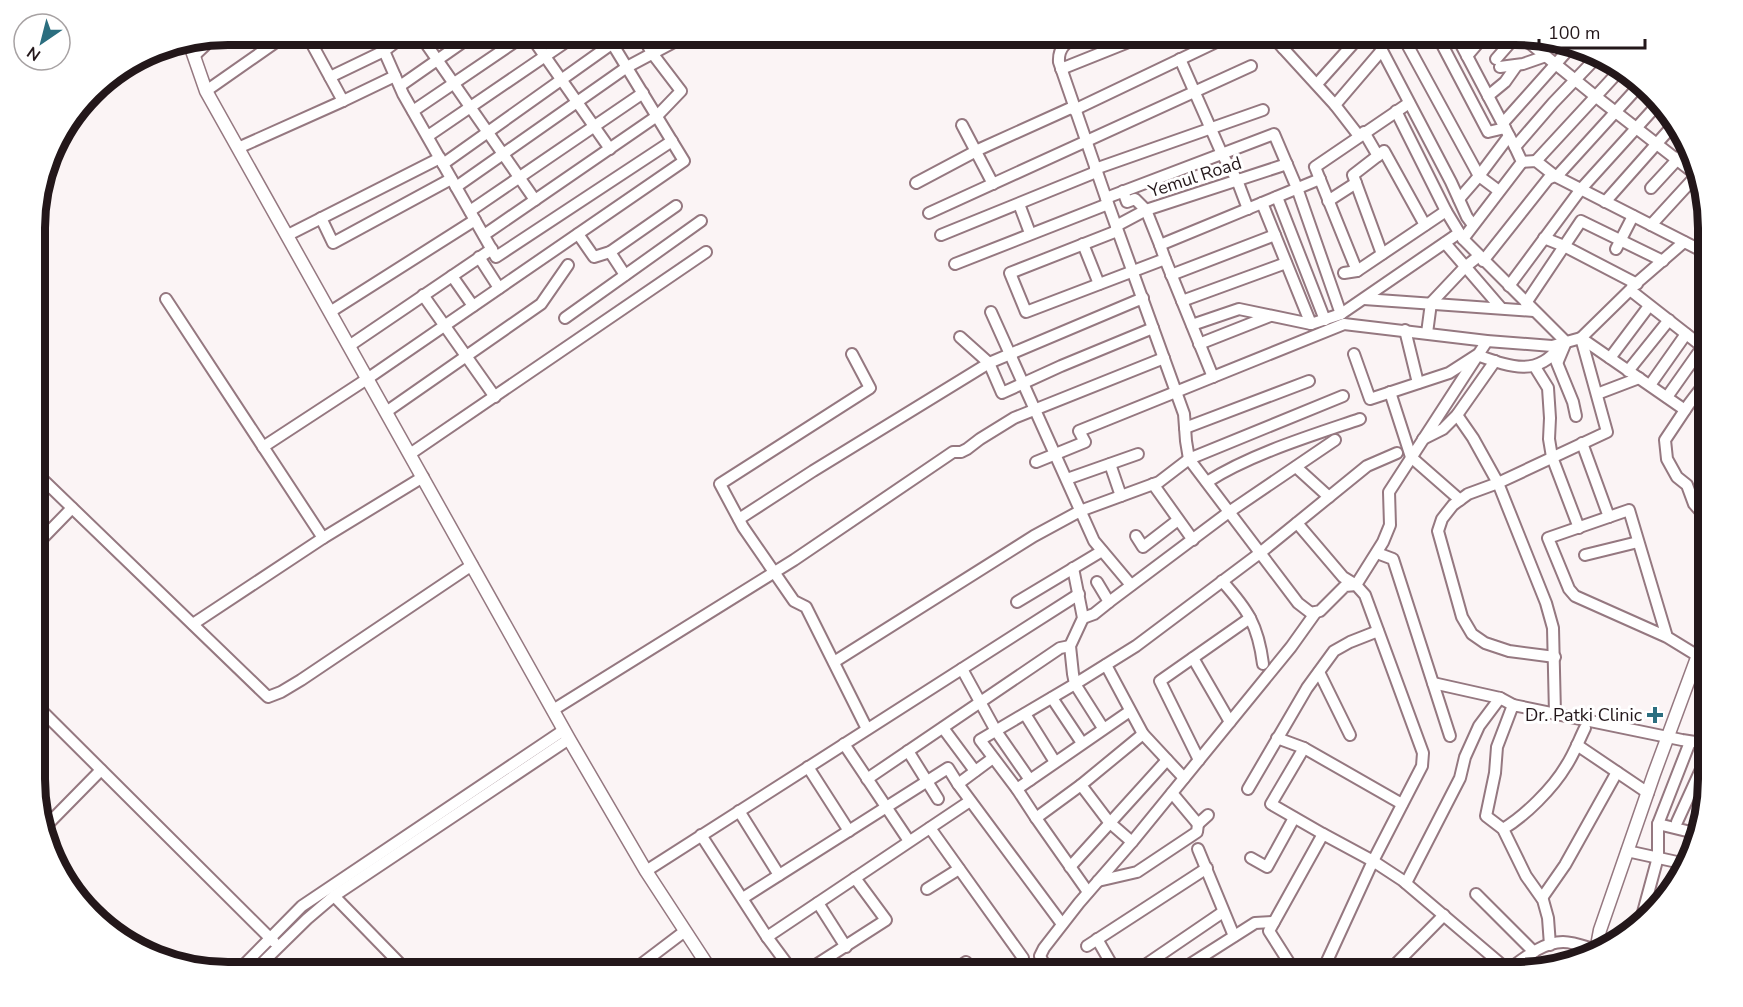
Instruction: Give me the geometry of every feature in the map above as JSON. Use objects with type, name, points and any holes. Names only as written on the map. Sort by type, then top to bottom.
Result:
[{"type":"main road","points":[[191,49],[206,91],[553,710],[646,871],[705,962]]},
{"type":"main road","points":[[1597,942],[1599,930],[1648,793],[1671,737],[1698,656]]},
{"type":"street","points":[[206,91],[271,45]]},
{"type":"street","points":[[313,45],[343,101]]},
{"type":"street","points":[[382,45],[413,111],[496,257],[672,141]]},
{"type":"street","points":[[330,77],[384,51],[391,45]]},
{"type":"street","points":[[428,45],[535,200]]},
{"type":"street","points":[[238,148],[343,101],[397,81],[438,59],[458,45]]},
{"type":"street","points":[[413,111],[509,45]]},
{"type":"street","points":[[538,45],[610,149]]},
{"type":"street","points":[[428,136],[560,45]]},
{"type":"street","points":[[288,235],[442,161],[488,132],[561,80],[603,45]]},
{"type":"street","points":[[263,447],[367,379],[684,161],[614,45]]},
{"type":"street","points":[[484,235],[657,116],[681,91],[648,45]]},
{"type":"street","points":[[321,218],[333,243],[454,183],[503,153],[627,66],[666,45]]},
{"type":"street","points":[[1063,45],[1058,54],[1061,69],[1184,414],[1189,459],[1298,603],[1311,613],[1320,611],[1345,586],[1356,585]]},
{"type":"street","points":[[1061,69],[1119,45]]},
{"type":"street","points":[[916,183],[976,151],[1209,45]]},
{"type":"street","points":[[1280,45],[1378,156]]},
{"type":"street","points":[[1317,84],[1351,45]]},
{"type":"street","points":[[1380,45],[1473,225]]},
{"type":"street","points":[[1409,45],[1479,176],[1499,191]]},
{"type":"street","points":[[1443,45],[1488,132],[1506,129]]},
{"type":"street","points":[[1462,45],[1522,162]]},
{"type":"street","points":[[1467,56],[1476,45]]},
{"type":"street","points":[[1510,45],[1498,63],[1517,65],[1546,56]]},
{"type":"street","points":[[194,57],[204,47]]},
{"type":"street","points":[[1534,47],[1687,168]]},
{"type":"street","points":[[1335,105],[1382,50]]},
{"type":"street","points":[[1459,199],[1479,176],[1506,129],[1566,52]]},
{"type":"street","points":[[1180,59],[1222,154],[1238,180],[1248,209]]},
{"type":"street","points":[[1515,147],[1592,63]]},
{"type":"street","points":[[1488,96],[1505,82],[1517,65]]},
{"type":"street","points":[[929,213],[1251,66]]},
{"type":"street","points":[[1536,161],[1615,76]]},
{"type":"street","points":[[1427,333],[1431,303],[1465,267],[1481,259],[1548,179],[1559,174],[1635,90]]},
{"type":"street","points":[[330,312],[472,216],[520,177],[643,93]]},
{"type":"street","points":[[1357,271],[1315,167],[1409,103]]},
{"type":"street","points":[[1509,286],[1581,189],[1654,109]]},
{"type":"street","points":[[941,235],[1096,170],[1263,110]]},
{"type":"street","points":[[1396,111],[1461,236],[1564,343]]},
{"type":"street","points":[[962,125],[993,184]]},
{"type":"street","points":[[1605,202],[1669,130]]},
{"type":"street","points":[[955,264],[1107,201],[1122,191],[1274,134],[1297,188],[1341,314]]},
{"type":"street","points":[[1382,254],[1353,175],[1384,151],[1425,225]]},
{"type":"street","points":[[1651,188],[1682,154]]},
{"type":"street","points":[[1192,325],[1239,309],[1311,324],[1341,314],[1445,243],[1461,236],[1473,225],[1522,162],[1536,161],[1555,176],[1698,249]]},
{"type":"street","name":"Yemul Road","points":[[1099,284],[1026,312],[1010,273],[1083,244],[1117,228],[1146,210],[1287,164]]},
{"type":"street","points":[[1160,245],[1320,179]]},
{"type":"street","points":[[1651,225],[1691,181]]},
{"type":"street","points":[[1328,201],[1356,183]]},
{"type":"street","points":[[1122,191],[1127,202],[1135,199],[1146,210],[1213,377]]},
{"type":"street","points":[[1276,197],[1325,320]]},
{"type":"street","points":[[1262,202],[1311,324]]},
{"type":"street","points":[[1018,204],[1030,233]]},
{"type":"street","points":[[578,234],[594,257],[609,252],[676,206]]},
{"type":"street","points":[[1344,273],[1357,271],[1446,210]]},
{"type":"street","points":[[1618,244],[1633,216]]},
{"type":"street","points":[[1526,303],[1581,220],[1618,244],[1663,261]]},
{"type":"street","points":[[565,318],[701,221]]},
{"type":"street","points":[[1171,275],[1275,235]]},
{"type":"street","points":[[1544,238],[1564,246],[1633,287],[1649,306],[1698,341]]},
{"type":"street","points":[[1036,462],[1084,442],[1079,431],[1344,324],[1552,346],[1581,338],[1633,287],[1684,242]]},
{"type":"street","points":[[1445,243],[1501,308]]},
{"type":"street","points":[[1083,244],[1099,284],[1165,259]]},
{"type":"street","points":[[349,346],[492,249]]},
{"type":"street","points":[[609,252],[625,275]]},
{"type":"street","points":[[410,454],[706,252]]},
{"type":"street","points":[[479,257],[499,288]]},
{"type":"street","points":[[1182,301],[1286,263]]},
{"type":"street","points":[[386,412],[541,304],[568,265]]},
{"type":"street","points":[[452,276],[473,306]]},
{"type":"street","points":[[423,295],[495,397]]},
{"type":"street","points":[[739,519],[989,363],[1143,298]]},
{"type":"street","points":[[166,299],[323,538]]},
{"type":"street","points":[[1364,299],[1534,311]]},
{"type":"street","points":[[1610,358],[1649,306]]},
{"type":"street","points":[[991,312],[1094,542],[1131,585]]},
{"type":"street","points":[[1199,344],[1271,316]]},
{"type":"street","points":[[1628,371],[1669,320]]},
{"type":"street","points":[[960,337],[989,363],[1002,393],[1153,328]]},
{"type":"street","points":[[1405,330],[1418,383]]},
{"type":"street","points":[[1650,385],[1686,334]]},
{"type":"street","points":[[1581,338],[1685,410]]},
{"type":"street","points":[[1555,657],[1509,651],[1485,643],[1472,634],[1462,617],[1438,531],[1442,519],[1453,505],[1468,494],[1498,483],[1607,432],[1581,338]]},
{"type":"street","points":[[1356,585],[1377,553],[1390,525],[1389,492],[1486,340]]},
{"type":"street","points":[[1477,355],[1506,365],[1535,367],[1555,358],[1564,343]]},
{"type":"street","points":[[852,354],[870,387],[720,484],[739,519],[794,601],[806,607],[867,729]]},
{"type":"street","points":[[1354,354],[1370,399],[1449,373],[1477,355]]},
{"type":"street","points":[[1667,397],[1698,356]]},
{"type":"street","points":[[553,710],[774,572],[953,452],[967,449],[980,438],[1014,418],[1164,358]]},
{"type":"street","points":[[1555,358],[1573,402],[1576,416]]},
{"type":"street","points":[[1423,439],[1443,429],[1457,415],[1495,361]]},
{"type":"street","points":[[1535,367],[1548,388],[1549,439],[1552,457],[1579,528]]},
{"type":"street","points":[[1597,394],[1640,378]]},
{"type":"street","points":[[1185,428],[1309,381]]},
{"type":"street","points":[[1698,392],[1665,440],[1667,459],[1677,477],[1687,485],[1698,509]]},
{"type":"street","points":[[1390,393],[1411,458],[1460,500]]},
{"type":"street","points":[[834,662],[1034,536],[1080,511],[1159,482],[1189,459],[1343,396]]},
{"type":"street","points":[[1457,415],[1473,438],[1498,483],[1546,603],[1553,628],[1555,714]]},
{"type":"street","points":[[1207,482],[1225,471],[1294,442],[1360,419]]},
{"type":"street","points":[[1083,618],[1094,614],[1229,512],[1335,440]]},
{"type":"street","points":[[1582,443],[1609,517]]},
{"type":"street","points":[[1088,892],[980,740],[1136,646],[1260,553],[1366,466],[1397,453]]},
{"type":"street","points":[[1066,478],[1138,454]]},
{"type":"street","points":[[1110,464],[1121,496]]},
{"type":"street","points":[[1296,466],[1329,497]]},
{"type":"street","points":[[193,624],[323,538],[423,477]]},
{"type":"street","points":[[45,482],[268,697],[301,680],[472,565]]},
{"type":"street","points":[[1153,484],[1192,540]]},
{"type":"street","points":[[45,536],[72,508]]},
{"type":"street","points":[[1667,637],[1629,510],[1548,538],[1569,589],[1575,596],[1667,637],[1698,656]]},
{"type":"street","points":[[1136,536],[1143,547],[1179,520]]},
{"type":"street","points":[[1297,523],[1343,577],[1356,585],[1365,595],[1423,753],[1422,766],[1373,861],[1327,962]]},
{"type":"street","points":[[1585,555],[1638,542]]},
{"type":"street","points":[[1017,602],[1102,551]]},
{"type":"street","points":[[1377,553],[1393,559],[1450,736]]},
{"type":"street","points":[[1073,568],[1083,618],[1070,646],[1075,684],[1103,728]]},
{"type":"street","points":[[1222,581],[1242,603],[1250,618],[1260,645],[1263,664]]},
{"type":"street","points":[[1097,582],[1109,602]]},
{"type":"street","points":[[646,871],[1079,594]]},
{"type":"street","points":[[1043,962],[1040,956],[1062,924],[1230,723],[1316,612]]},
{"type":"street","points":[[1199,760],[1160,681],[1250,618]]},
{"type":"street","points":[[1248,789],[1307,688],[1334,651],[1378,631]]},
{"type":"street","points":[[867,779],[1060,648],[1070,646]]},
{"type":"street","points":[[1193,658],[1230,723]]},
{"type":"street","points":[[1106,664],[1143,734],[1184,778]]},
{"type":"street","points":[[962,669],[996,731],[1030,780]]},
{"type":"street","points":[[1319,672],[1350,735]]},
{"type":"street","points":[[1433,683],[1500,698],[1513,705],[1698,743]]},
{"type":"street","points":[[1052,698],[1082,743]]},
{"type":"street","points":[[1406,883],[1460,778],[1465,757],[1479,726],[1500,698]]},
{"type":"street","points":[[1513,705],[1497,747],[1495,773],[1486,816],[1503,829],[1526,876],[1542,898],[1548,918],[1550,945]]},
{"type":"street","points":[[1017,789],[1130,711]]},
{"type":"street","points":[[45,714],[275,942]]},
{"type":"street","points":[[1025,714],[1055,762]]},
{"type":"street","points":[[943,728],[975,771]]},
{"type":"street","points":[[1503,829],[1512,824],[1545,792],[1565,767],[1585,728]]},
{"type":"street","points":[[250,962],[334,897],[567,734]]},
{"type":"street","points":[[260,962],[302,906],[567,734]]},
{"type":"street","points":[[1036,819],[1143,734]]},
{"type":"street","points":[[1671,737],[1681,735],[1698,737]]},
{"type":"street","points":[[1278,738],[1304,748],[1402,804]]},
{"type":"street","points":[[1649,902],[1658,857],[1658,824],[1690,742]]},
{"type":"street","points":[[844,744],[909,841]]},
{"type":"street","points":[[1577,746],[1648,793]]},
{"type":"street","points":[[1304,748],[1271,804],[1373,861],[1406,883],[1505,962]]},
{"type":"street","points":[[908,751],[938,799]]},
{"type":"street","points":[[958,784],[993,758]]},
{"type":"street","points":[[1070,867],[1167,760]]},
{"type":"street","points":[[808,767],[849,831]]},
{"type":"street","points":[[743,898],[948,768],[1062,924]]},
{"type":"street","points":[[51,821],[101,770]]},
{"type":"street","points":[[1542,898],[1565,864],[1617,772]]},
{"type":"street","points":[[1677,822],[1698,777]]},
{"type":"street","points":[[1081,785],[1109,822],[1132,842]]},
{"type":"street","points":[[1694,786],[1698,787]]},
{"type":"street","points":[[1172,793],[1198,824]]},
{"type":"street","points":[[767,937],[970,801]]},
{"type":"street","points":[[739,811],[779,875]]},
{"type":"street","points":[[1098,881],[1137,872],[1197,832],[1198,824],[1208,815]]},
{"type":"street","points":[[1251,858],[1267,867],[1294,818]]},
{"type":"street","points":[[1658,824],[1690,832]]},
{"type":"street","points":[[930,828],[1023,958]]},
{"type":"street","points":[[1285,962],[1269,931],[1323,834]]},
{"type":"street","points":[[701,835],[784,962]]},
{"type":"street","points":[[1198,849],[1234,936]]},
{"type":"street","points":[[1627,851],[1677,862]]},
{"type":"street","points":[[1087,946],[1207,868]]},
{"type":"street","points":[[927,889],[959,869]]},
{"type":"street","points":[[821,962],[886,920],[855,878]]},
{"type":"street","points":[[1476,894],[1534,952]]},
{"type":"street","points":[[334,897],[398,962]]},
{"type":"street","points":[[818,903],[846,946]]},
{"type":"street","points":[[1150,962],[1223,912]]},
{"type":"street","points":[[1398,962],[1444,915]]},
{"type":"street","points":[[1195,962],[1255,923],[1274,922]]},
{"type":"street","points":[[644,962],[685,931]]},
{"type":"street","points":[[1097,939],[1110,962]]},
{"type":"street","points":[[1522,962],[1534,952],[1550,945],[1564,942],[1586,947]]},
{"type":"street","points":[[1202,958],[1205,962]]},
{"type":"place","name":"Dr. Patki Clinic","points":[[1655,715]]}]
